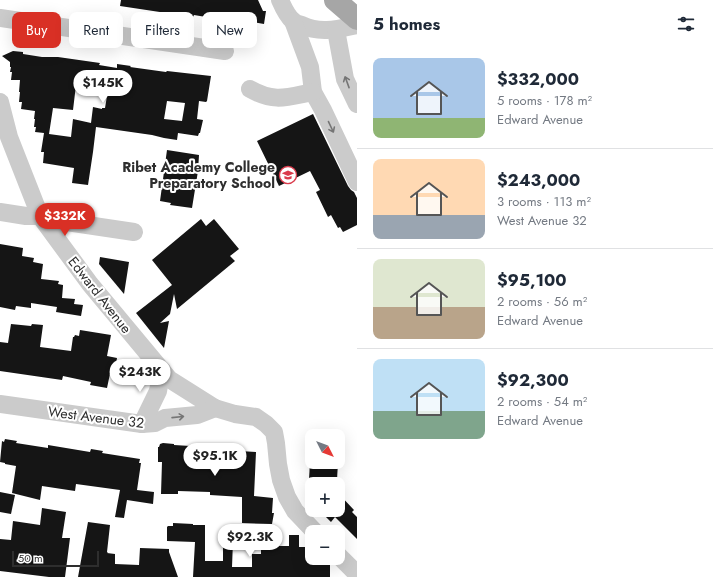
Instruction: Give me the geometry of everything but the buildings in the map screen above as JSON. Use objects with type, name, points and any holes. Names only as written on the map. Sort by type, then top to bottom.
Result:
[{"type":"main road","points":[[335,0],[357,19]]},
{"type":"street","points":[[280,0],[286,13],[293,21],[304,27],[326,31],[357,25]]},
{"type":"street","points":[[0,18],[224,51]]},
{"type":"street","points":[[293,21],[310,67],[313,92],[357,182]]},
{"type":"street","points":[[336,30],[345,79],[357,104]]},
{"type":"street","points":[[250,89],[267,96],[277,98],[313,92]]},
{"type":"street","name":"Edward Avenue","points":[[0,102],[9,137],[40,216],[90,284],[169,379],[214,408],[235,414],[256,417],[274,432],[281,480],[287,497],[295,511],[308,525]]},
{"type":"street","points":[[0,212],[26,216],[40,216],[60,221],[134,232]]},
{"type":"street","points":[[142,424],[158,391],[162,370]]},
{"type":"street","name":"West Avenue 32","points":[[0,404],[142,424],[155,423],[165,418],[197,415],[214,408]]},
{"type":"street","points":[[345,562],[357,574]]},
{"type":"place","name":"Ribet Academy College Preparatory School","points":[[288,175]]}]
